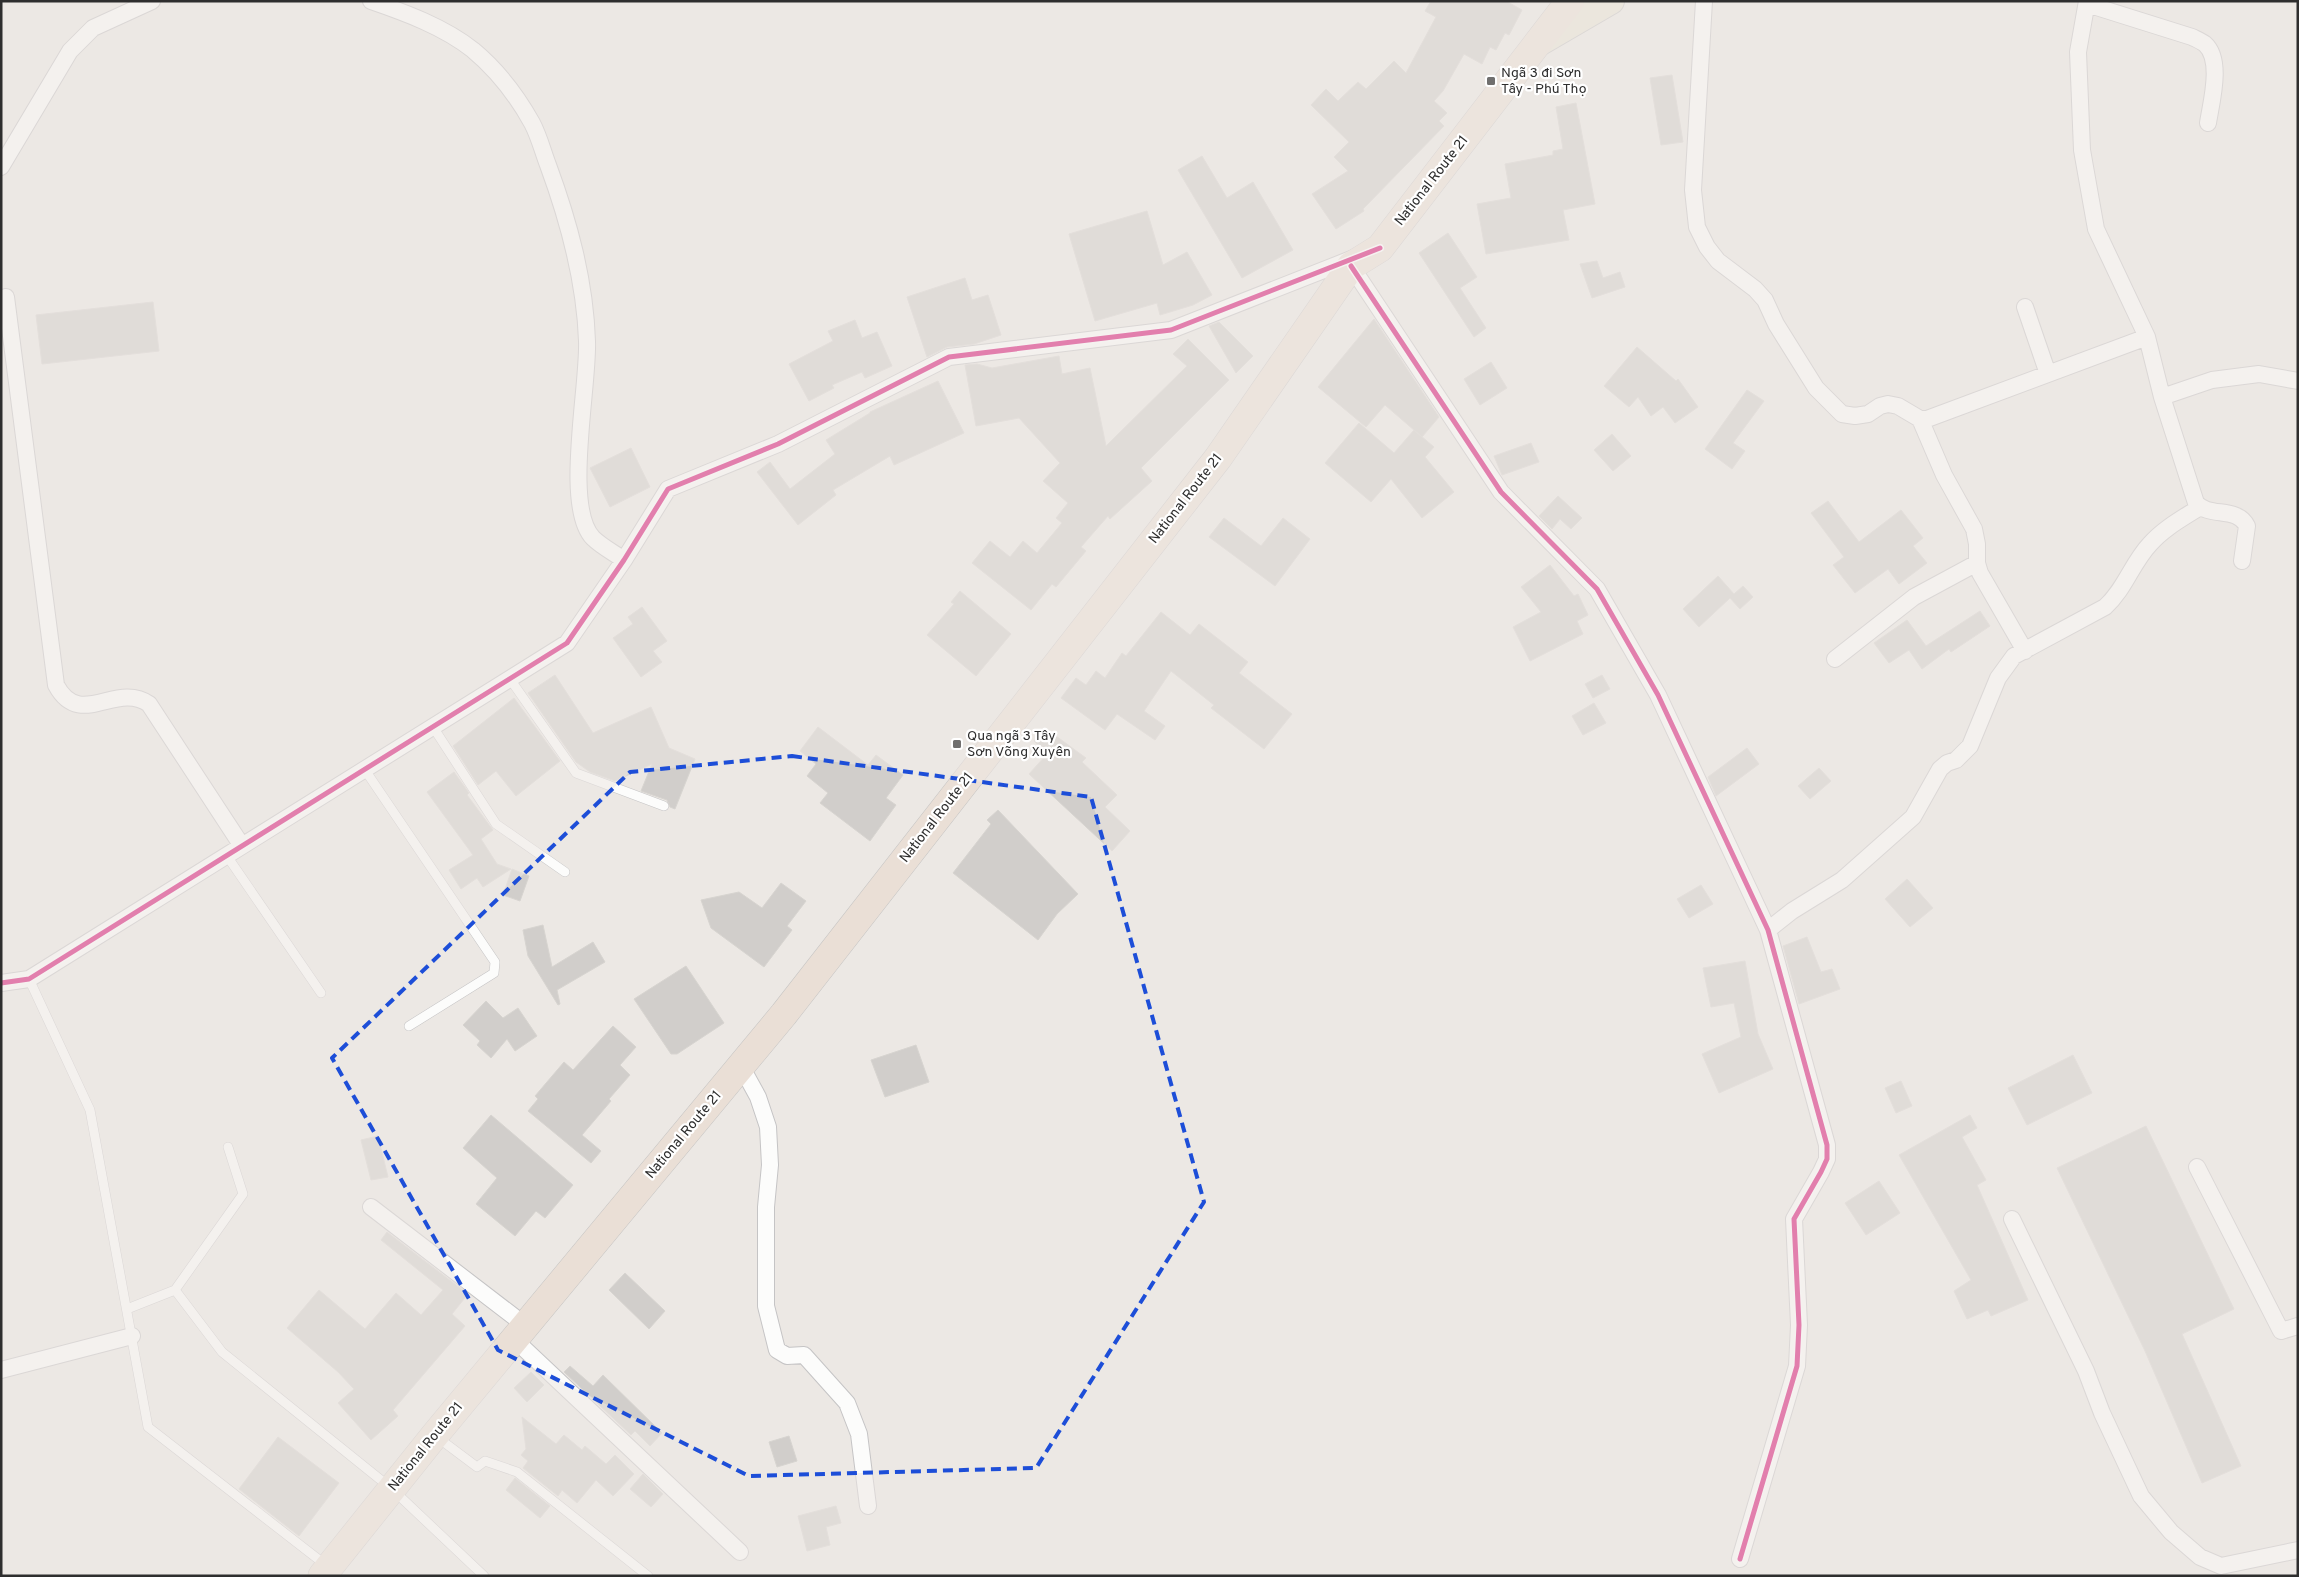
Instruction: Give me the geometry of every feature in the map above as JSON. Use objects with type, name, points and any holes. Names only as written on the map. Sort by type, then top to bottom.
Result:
[{"type":"highway","name":"National Route 21","points":[[330,1573],[434,1436],[790,1006],[1218,458],[1351,266],[1380,248],[1570,1]]},
{"type":"main road","points":[[1539,43],[1611,1]]},
{"type":"street","points":[[1,167],[70,50],[93,28],[152,1]]},
{"type":"street","points":[[371,1],[437,28],[472,50],[502,78],[532,124],[563,205],[577,254],[584,304],[588,342],[578,483],[581,511],[592,537],[624,560]]},
{"type":"street","points":[[1704,1],[1693,190],[1697,227],[1718,261],[1755,288],[1765,300],[1776,324],[1816,388],[1842,414],[1855,416],[1868,414],[1880,406],[1888,404],[1898,406],[1920,419],[1927,419],[2147,337]]},
{"type":"street","points":[[2208,123],[2215,62],[2206,45],[2192,36],[2087,3],[2078,52],[2082,150],[2096,228],[2147,337],[2162,397],[2196,503],[2200,507],[2230,514],[2245,521],[2247,533],[2242,560]]},
{"type":"street","points":[[1,982],[29,979],[567,643],[624,560],[668,489],[778,444],[949,357],[1171,330],[1380,248]]},
{"type":"street","points":[[1351,266],[1501,492],[1597,589],[1658,695],[1768,930],[1827,1145],[1827,1159],[1794,1219],[1793,1232],[1799,1326],[1796,1366],[1740,1558]]},
{"type":"street","points":[[6,297],[56,685],[62,697],[74,704],[85,706],[128,696],[140,697],[149,704],[242,846]]},
{"type":"street","points":[[2025,307],[2048,374]]},
{"type":"street","points":[[2162,397],[2212,380],[2259,374],[2298,381]]},
{"type":"street","points":[[1920,419],[1944,475],[1974,529],[1977,544],[1977,563],[1980,574],[2026,651]]},
{"type":"street","points":[[1768,930],[1792,911],[1842,880],[1888,841],[1913,816],[1940,769],[1964,754],[1970,746],[1998,678],[2014,656],[2105,607],[2117,596],[2148,545],[2161,532],[2200,507]]},
{"type":"street","points":[[1835,660],[1914,597],[1977,563]]},
{"type":"street","points":[[741,1066],[758,1097],[768,1127],[770,1165],[766,1207],[766,1306],[777,1350],[787,1356],[804,1355],[847,1403],[859,1434],[868,1506]]},
{"type":"street","points":[[2197,1167],[2281,1331],[2298,1326]]},
{"type":"street","points":[[370,1207],[521,1333],[740,1552]]},
{"type":"street","points":[[2012,1219],[2086,1371],[2102,1413],[2141,1496],[2171,1532],[2200,1557],[2221,1566],[2245,1569],[2298,1550]]},
{"type":"street","points":[[1,1370],[132,1336]]},
{"type":"lane","points":[[510,679],[576,773],[664,806]]},
{"type":"lane","points":[[433,727],[496,824],[565,872]]},
{"type":"lane","points":[[364,770],[495,962],[494,973],[409,1026]]},
{"type":"lane","points":[[227,856],[321,992]]},
{"type":"lane","points":[[29,979],[90,1110],[148,1427],[330,1573]]},
{"type":"lane","points":[[126,1309],[175,1290],[243,1194],[228,1148]]},
{"type":"lane","points":[[175,1290],[222,1352],[392,1489],[484,1576]]},
{"type":"lane","points":[[434,1436],[477,1467],[486,1461],[517,1472],[648,1576]]},
{"type":"highlighted area","points":[[792,756],[1091,797],[1204,1202],[1036,1468],[749,1476],[498,1350],[332,1058],[630,772]]},
{"type":"building","points":[[1431,1],[1506,1],[1522,10],[1509,35],[1505,33],[1496,50],[1490,47],[1482,64],[1464,54],[1443,91],[1434,101],[1447,113],[1439,121],[1444,126],[1363,209],[1364,211],[1336,229],[1312,194],[1348,171],[1334,157],[1349,142],[1311,105],[1326,89],[1338,101],[1358,82],[1366,89],[1394,61],[1406,73],[1436,17],[1425,11]]},
{"type":"building","points":[[1672,75],[1683,142],[1661,145],[1650,78]]},
{"type":"building","points":[[1576,103],[1595,204],[1563,210],[1569,240],[1486,254],[1477,204],[1511,198],[1505,164],[1553,155],[1553,151],[1563,149],[1556,107]]},
{"type":"building","points":[[1202,156],[1227,198],[1253,182],[1293,250],[1242,278],[1178,170]]},
{"type":"building","points":[[1147,211],[1163,265],[1187,252],[1212,295],[1193,305],[1160,315],[1157,303],[1095,321],[1069,234]]},
{"type":"building","points":[[1448,233],[1477,277],[1460,288],[1486,328],[1474,337],[1419,253]]},
{"type":"building","points":[[1597,261],[1603,278],[1620,272],[1625,287],[1592,298],[1580,264]]},
{"type":"building","points":[[965,278],[972,300],[988,295],[1001,335],[974,344],[947,347],[927,357],[907,297]]},
{"type":"building","points":[[153,302],[159,351],[42,364],[36,315]]},
{"type":"building","points":[[1374,319],[1439,417],[1422,437],[1385,405],[1366,427],[1318,387]]},
{"type":"building","points":[[855,320],[862,338],[877,332],[892,366],[865,378],[862,372],[832,385],[834,388],[809,401],[789,364],[833,341],[828,331]]},
{"type":"building","points":[[1219,322],[1253,356],[1236,373],[1209,326]]},
{"type":"building","points":[[1188,339],[1229,380],[1141,468],[1152,481],[1110,519],[1108,516],[1081,547],[1086,551],[1056,587],[1052,584],[1031,610],[972,563],[990,541],[1010,557],[1023,541],[1037,553],[1062,523],[1056,518],[1068,503],[1043,481],[1060,463],[1019,418],[976,426],[965,365],[977,364],[992,368],[1059,356],[1062,374],[1090,368],[1106,446],[1187,366],[1173,354]]},
{"type":"building","points":[[1637,347],[1676,381],[1678,379],[1698,407],[1675,423],[1663,407],[1651,416],[1638,397],[1629,407],[1604,386]]},
{"type":"building","points":[[1491,362],[1507,388],[1480,405],[1464,379]]},
{"type":"building","points":[[938,381],[964,433],[894,465],[890,456],[833,490],[836,495],[798,525],[757,472],[770,462],[790,489],[835,454],[826,440],[870,412]]},
{"type":"building","points":[[1747,390],[1764,401],[1733,443],[1745,451],[1732,469],[1705,449]]},
{"type":"building","points":[[1359,423],[1394,453],[1414,430],[1434,447],[1425,457],[1454,492],[1422,518],[1391,479],[1371,502],[1325,463]]},
{"type":"building","points":[[1612,434],[1631,456],[1613,471],[1594,450]]},
{"type":"building","points":[[1531,443],[1539,462],[1502,475],[1494,456]]},
{"type":"building","points":[[631,448],[650,487],[610,507],[590,468]]},
{"type":"building","points":[[1558,496],[1582,518],[1571,529],[1560,519],[1552,529],[1539,516]]},
{"type":"building","points":[[1828,501],[1859,542],[1901,510],[1923,538],[1913,546],[1927,563],[1899,584],[1888,569],[1855,593],[1833,565],[1844,557],[1811,513]]},
{"type":"building","points":[[1224,518],[1261,546],[1283,518],[1310,539],[1275,586],[1209,537]]},
{"type":"building","points":[[1550,565],[1574,596],[1578,594],[1588,615],[1577,621],[1583,634],[1530,661],[1513,627],[1541,612],[1521,587]]},
{"type":"building","points":[[1718,576],[1734,594],[1743,586],[1753,597],[1740,609],[1730,598],[1699,627],[1683,609]]},
{"type":"building","points":[[960,591],[1011,634],[976,676],[927,635],[954,604],[951,602]]},
{"type":"building","points":[[642,607],[667,641],[653,651],[662,662],[641,677],[613,638],[633,624],[628,617]]},
{"type":"building","points":[[1980,611],[1990,626],[1951,652],[1949,649],[1922,669],[1909,650],[1889,663],[1874,643],[1907,620],[1926,646]]},
{"type":"building","points":[[1161,612],[1190,635],[1199,624],[1248,662],[1239,673],[1292,714],[1264,749],[1211,708],[1214,705],[1171,671],[1144,711],[1165,726],[1155,740],[1117,714],[1105,730],[1061,698],[1076,678],[1086,685],[1096,671],[1105,678],[1122,653],[1126,656]]},
{"type":"building","points":[[555,675],[593,733],[651,707],[669,748],[695,759],[675,809],[670,807],[667,800],[641,791],[652,764],[615,781],[590,772],[576,762],[528,693]]},
{"type":"building","points":[[1602,675],[1610,689],[1593,698],[1585,684]]},
{"type":"building","points":[[514,698],[560,761],[516,796],[496,771],[478,785],[453,746]]},
{"type":"building","points":[[1594,703],[1606,723],[1583,735],[1572,716]]},
{"type":"building","points":[[818,727],[868,765],[876,755],[903,775],[886,798],[896,805],[870,841],[820,803],[828,793],[807,776],[816,764],[800,751]]},
{"type":"building","points":[[1045,728],[1086,758],[1082,762],[1117,795],[1105,807],[1130,831],[1112,851],[1029,774],[1047,754],[1034,741]]},
{"type":"building","points":[[1747,748],[1759,764],[1716,796],[1708,777]]},
{"type":"building","points":[[1819,768],[1831,781],[1810,799],[1798,786]]},
{"type":"building","points":[[454,772],[469,793],[467,795],[493,830],[481,839],[497,864],[511,869],[483,887],[477,878],[461,889],[449,870],[473,855],[427,792]]},
{"type":"building","points":[[998,810],[1078,894],[1057,914],[1038,940],[953,873],[991,824],[987,820]]},
{"type":"building","points":[[512,869],[529,876],[520,901],[503,895]]},
{"type":"building","points":[[1907,879],[1933,908],[1910,927],[1885,899]]},
{"type":"building","points":[[781,883],[806,901],[787,926],[792,930],[764,967],[711,928],[701,900],[739,892],[762,908]]},
{"type":"building","points":[[1701,885],[1713,904],[1689,918],[1677,899]]},
{"type":"building","points":[[543,925],[552,967],[593,942],[605,962],[557,990],[560,1004],[558,1005],[528,956],[523,930]]},
{"type":"building","points":[[1807,937],[1821,972],[1832,969],[1840,989],[1799,1004],[1783,946]]},
{"type":"building","points":[[1745,961],[1758,1034],[1773,1069],[1719,1093],[1702,1054],[1741,1037],[1734,1003],[1711,1007],[1703,968]]},
{"type":"building","points":[[686,966],[724,1023],[677,1054],[671,1054],[634,999]]},
{"type":"building","points":[[486,1001],[503,1018],[518,1008],[537,1036],[515,1051],[507,1039],[491,1058],[477,1045],[480,1041],[463,1025]]},
{"type":"building","points":[[613,1026],[636,1047],[620,1065],[630,1075],[582,1135],[601,1151],[591,1163],[528,1111],[538,1099],[535,1096],[564,1062],[573,1070]]},
{"type":"building","points":[[916,1045],[929,1082],[885,1097],[871,1060]]},
{"type":"building","points":[[2073,1055],[2092,1093],[2027,1125],[2008,1088]]},
{"type":"building","points":[[1901,1081],[1912,1106],[1896,1113],[1885,1088]]},
{"type":"building","points":[[491,1115],[573,1185],[545,1218],[536,1211],[515,1236],[476,1204],[497,1178],[463,1148]]},
{"type":"building","points":[[1970,1115],[1977,1128],[1962,1137],[1986,1180],[1977,1185],[2028,1300],[1991,1316],[1988,1310],[1967,1319],[1954,1291],[1971,1280],[1899,1155]]},
{"type":"building","points":[[2146,1126],[2234,1309],[2182,1334],[2241,1466],[2202,1483],[2145,1351],[2057,1168]]},
{"type":"building","points":[[378,1136],[388,1177],[371,1180],[361,1140]]},
{"type":"building","points":[[1879,1181],[1900,1213],[1866,1235],[1845,1203]]},
{"type":"building","points":[[387,1232],[468,1294],[452,1314],[465,1326],[393,1410],[398,1416],[371,1440],[338,1403],[354,1389],[338,1372],[287,1328],[319,1290],[365,1329],[396,1293],[421,1315],[443,1290],[381,1240]]},
{"type":"building","points":[[625,1273],[665,1311],[649,1329],[609,1290]]},
{"type":"building","points":[[570,1366],[593,1386],[603,1375],[662,1433],[650,1446],[635,1431],[631,1435],[564,1372]]},
{"type":"building","points":[[531,1372],[544,1385],[527,1402],[514,1388]]},
{"type":"building","points":[[522,1417],[556,1444],[564,1435],[582,1450],[585,1446],[606,1464],[615,1455],[634,1474],[613,1496],[596,1480],[577,1503],[562,1490],[558,1496],[523,1468],[528,1461],[521,1455],[526,1449]]},
{"type":"building","points":[[789,1436],[797,1461],[777,1467],[769,1442]]},
{"type":"building","points":[[278,1437],[339,1483],[299,1536],[239,1489]]},
{"type":"building","points":[[643,1474],[663,1494],[651,1507],[630,1489]]},
{"type":"building","points":[[515,1478],[550,1506],[540,1518],[506,1490]]},
{"type":"building","points":[[836,1506],[841,1523],[826,1527],[830,1545],[807,1551],[798,1516]]},
{"type":"cycle path","points":[[1,983],[29,979],[567,643],[624,560],[668,489],[778,444],[949,357],[1171,330],[1380,248]]},
{"type":"cycle path","points":[[1351,266],[1501,492],[1597,589],[1658,695],[1768,930],[1827,1145],[1827,1159],[1794,1219],[1799,1325],[1797,1366],[1740,1559]]},
{"type":"place","name":"Ngã 3 đi Sơn Tây - Phú Thọ","points":[[1491,81]]},
{"type":"place","name":"Qua ngã 3 Tây Sơn Võng Xuyên","points":[[957,744]]}]
